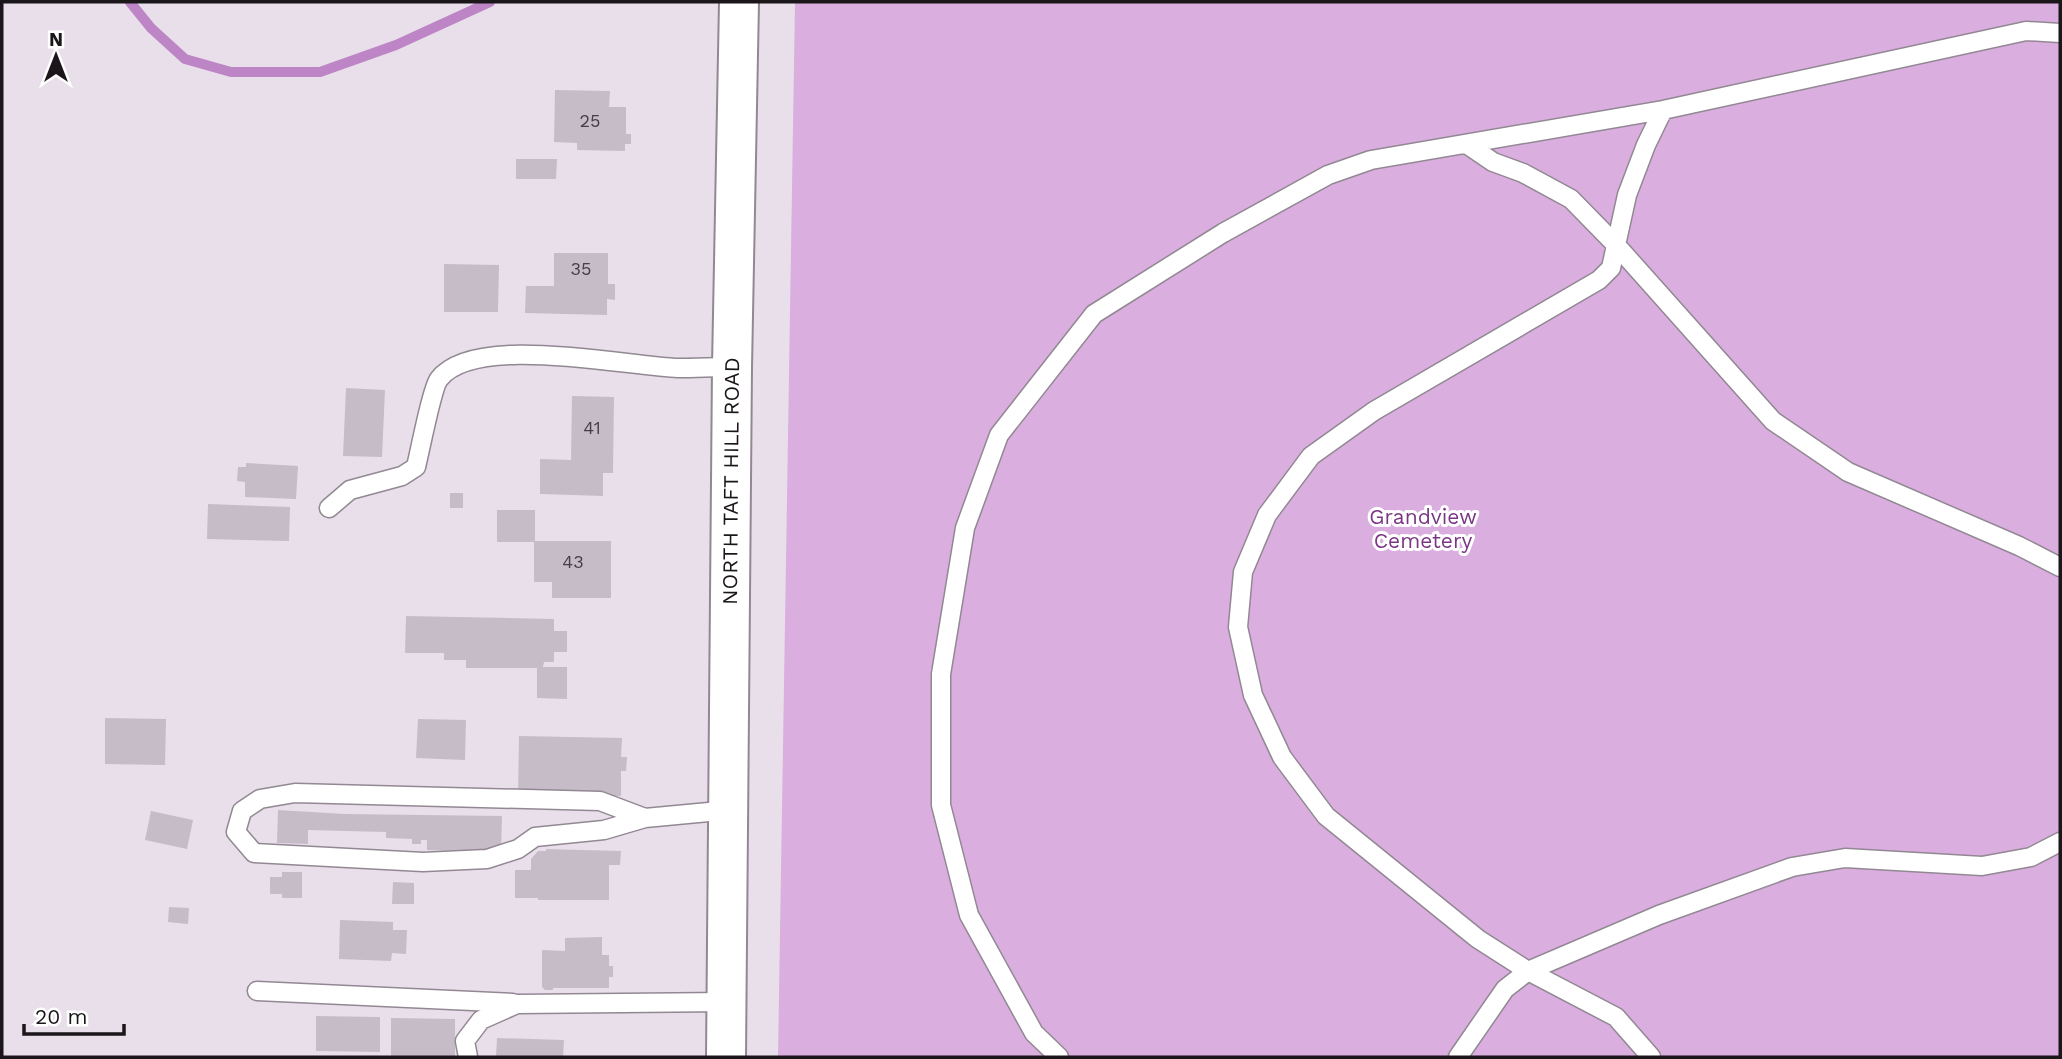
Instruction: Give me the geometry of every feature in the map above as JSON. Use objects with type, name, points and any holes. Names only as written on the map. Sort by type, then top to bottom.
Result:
[{"type":"main road","name":"NORTH TAFT HILL ROAD","points":[[726,1057],[732,367],[739,2]]},
{"type":"lane","points":[[1059,1057],[1034,1033],[969,915],[941,805],[941,674],[965,528],[999,435],[1094,314],[1223,233],[1328,174],[1371,160],[1663,110],[2026,32],[2060,33]]},
{"type":"lane","points":[[1651,1057],[1616,1017],[1528,971],[1478,939],[1326,816],[1282,757],[1253,695],[1238,627],[1243,572],[1267,515],[1311,456],[1374,411],[1599,280],[1611,268],[1628,195],[1646,145],[1663,110]]},
{"type":"lane","points":[[1468,145],[1493,162],[1522,173],[1571,199],[1617,246],[1773,421],[1848,472],[2019,546],[2060,567]]},
{"type":"lane","points":[[329,508],[350,490],[402,475],[416,467],[438,380],[454,366],[496,355],[565,357],[678,368],[732,367]]},
{"type":"lane","points":[[645,818],[600,802],[295,793],[260,799],[242,811],[236,832],[254,853],[423,862],[487,859],[518,849],[536,837],[604,830],[645,818],[730,810]]},
{"type":"lane","points":[[1458,1057],[1505,989],[1528,971],[1659,915],[1793,867],[1845,858],[1982,866],[2031,857],[2060,842]]},
{"type":"lane","points":[[257,991],[517,1004],[727,1002]]},
{"type":"lane","points":[[468,1057],[465,1041],[481,1020],[517,1004]]},
{"type":"green space","name":"Grandview Cemetery","points":[[795,2],[2060,2],[2060,1057],[778,1057]]},
{"type":"building","points":[[555,90],[610,91],[609,107],[626,107],[626,134],[631,134],[631,144],[625,144],[625,151],[577,150],[577,143],[554,142]]},
{"type":"building","points":[[516,159],[557,159],[556,179],[516,179]]},
{"type":"building","points":[[554,253],[608,253],[608,284],[615,284],[615,300],[607,299],[607,315],[525,313],[526,286],[554,286]]},
{"type":"building","points":[[444,264],[499,265],[498,312],[444,312]]},
{"type":"building","points":[[346,388],[385,390],[382,457],[343,456]]},
{"type":"building","points":[[572,396],[614,397],[613,473],[603,473],[603,496],[540,494],[540,459],[571,460]]},
{"type":"building","points":[[246,463],[298,466],[296,499],[245,497],[245,482],[237,481],[238,467],[246,467]]},
{"type":"building","points":[[450,493],[463,493],[463,508],[450,508]]},
{"type":"building","points":[[208,504],[290,507],[289,541],[207,539]]},
{"type":"building","points":[[497,510],[535,510],[535,541],[611,541],[611,598],[552,598],[552,582],[534,582],[534,542],[497,542]]},
{"type":"building","points":[[406,616],[554,619],[554,631],[567,631],[567,652],[554,652],[554,662],[544,662],[543,667],[567,667],[567,699],[537,698],[537,668],[466,668],[466,660],[444,660],[444,653],[405,653]]},
{"type":"building","points":[[105,718],[166,719],[165,765],[105,764]]},
{"type":"building","points":[[418,719],[466,720],[465,760],[416,758]]},
{"type":"building","points":[[519,736],[622,738],[621,757],[627,757],[626,771],[621,771],[621,796],[572,795],[518,799]]},
{"type":"building","points":[[278,810],[345,814],[502,816],[501,852],[427,850],[427,840],[421,840],[421,844],[412,844],[412,839],[386,838],[386,832],[308,830],[308,844],[277,843]]},
{"type":"building","points":[[151,811],[193,820],[187,849],[145,840]]},
{"type":"building","points":[[538,851],[621,851],[620,865],[609,865],[609,900],[515,898],[515,870],[531,870],[531,859]]},
{"type":"building","points":[[282,872],[302,872],[302,898],[282,898],[282,894],[270,894],[270,877],[282,877]]},
{"type":"building","points":[[393,882],[414,883],[414,904],[392,904]]},
{"type":"building","points":[[169,907],[189,908],[188,924],[168,922]]},
{"type":"building","points":[[340,920],[393,922],[393,930],[407,930],[406,954],[392,953],[391,961],[339,959]]},
{"type":"building","points":[[602,937],[602,955],[609,955],[609,966],[613,966],[609,988],[545,990],[542,987],[542,950],[565,951],[565,938]]},
{"type":"building","points":[[316,1016],[380,1017],[380,1052],[316,1051]]},
{"type":"building","points":[[391,1018],[455,1019],[455,1056],[391,1056]]},
{"type":"building","points":[[497,1038],[564,1040],[563,1057],[496,1057]]},
{"type":"waterway","points":[[130,2],[151,28],[185,59],[231,72],[320,72],[396,45],[490,2]]}]
